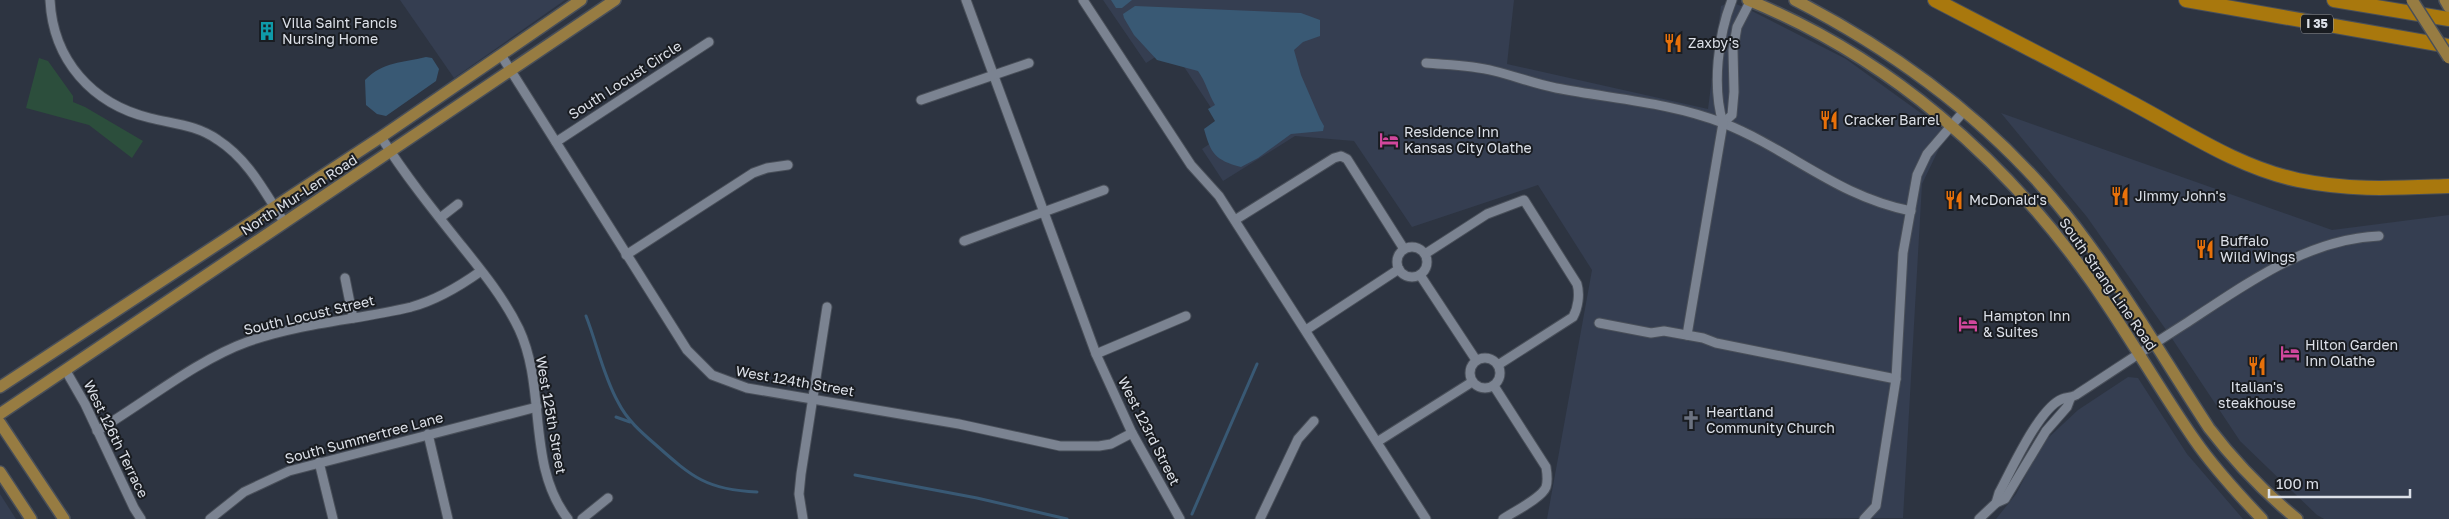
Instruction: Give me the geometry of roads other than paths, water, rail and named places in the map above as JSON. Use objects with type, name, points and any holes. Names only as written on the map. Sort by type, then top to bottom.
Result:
[{"type":"highway","points":[[1935,0],[2132,103],[2209,147],[2247,163],[2299,180],[2348,188],[2383,190],[2449,186]]},
{"type":"highway","name":"I 35","points":[[2186,0],[2449,46]]},
{"type":"highway","name":"I 35","points":[[2334,0],[2449,20]]},
{"type":"highway","points":[[2417,187],[2449,175]]},
{"type":"main road","name":"North Mur-Len Road","points":[[0,387],[381,137],[581,0]]},
{"type":"main road","name":"North Mur-Len Road","points":[[0,414],[615,0]]},
{"type":"main road","name":"South Strang Line Road","points":[[1750,0],[1791,20],[1889,77],[1952,125],[2000,170],[2056,233],[2092,283],[2194,439],[2221,475],[2262,519]]},
{"type":"main road","name":"South Strang Line Road","points":[[1794,0],[1888,54],[1964,111],[2025,168],[2069,219],[2098,258],[2209,428],[2229,454],[2280,505],[2298,519]]},
{"type":"main road","points":[[2412,0],[2449,58]]},
{"type":"main road","points":[[2445,0],[2449,6]]},
{"type":"main road","points":[[0,423],[64,519]]},
{"type":"main road","points":[[0,472],[31,519]]},
{"type":"street","points":[[50,0],[58,41],[73,70],[95,93],[125,111],[183,124],[218,140],[232,150],[250,169],[284,222]]},
{"type":"street","name":"West 123rd Street","points":[[966,0],[1096,354],[1132,433],[1180,519]]},
{"type":"street","points":[[1083,0],[1190,165],[1220,196],[1426,519]]},
{"type":"street","points":[[1687,335],[1723,123],[1719,110],[1718,49],[1732,0]]},
{"type":"street","points":[[1723,123],[1732,115],[1734,92],[1733,50],[1737,26],[1750,0]]},
{"type":"street","name":"South Locust Circle","points":[[556,142],[709,42]]},
{"type":"street","name":"West 124th Street","points":[[501,55],[687,350],[703,368],[734,385],[959,424],[1060,446],[1083,448],[1111,444],[1132,433]]},
{"type":"street","points":[[921,100],[1029,63]]},
{"type":"street","points":[[1426,63],[1472,66],[1554,88],[1668,106],[1723,123],[1858,196],[1884,205],[1911,211]]},
{"type":"street","points":[[1864,519],[1876,506],[1896,379],[1903,253],[1917,175],[1927,154],[1964,111]]},
{"type":"street","name":"West 125th Street","points":[[381,137],[507,307],[521,336],[532,370],[549,484],[568,519]]},
{"type":"street","points":[[1235,220],[1334,158],[1341,156],[1347,159],[1404,249]]},
{"type":"street","points":[[626,255],[753,174],[767,168],[788,165]]},
{"type":"street","points":[[964,242],[1104,190]]},
{"type":"street","points":[[1425,254],[1487,214],[1524,200],[1577,284],[1579,291],[1576,311],[1573,317],[1498,365]]},
{"type":"street","points":[[440,218],[458,204]]},
{"type":"street","points":[[1979,519],[1996,503],[1999,493],[2035,427],[2050,409],[2062,399],[2070,399],[2278,266],[2340,241],[2379,236]]},
{"type":"street","points":[[1413,246],[1425,254],[1426,268],[1420,275],[1408,276],[1399,269],[1398,256],[1404,249],[1413,246]]},
{"type":"street","points":[[1306,330],[1399,269]]},
{"type":"street","name":"South Locust Street","points":[[97,431],[219,354],[248,342],[276,334],[411,307],[452,291],[481,271]]},
{"type":"street","points":[[1420,275],[1476,360]]},
{"type":"street","points":[[346,278],[353,318]]},
{"type":"street","points":[[803,519],[799,494],[801,474],[827,307]]},
{"type":"street","points":[[1096,354],[1186,316]]},
{"type":"street","points":[[1599,323],[1651,333],[1664,331],[1687,335],[1716,343],[1896,379]]},
{"type":"street","points":[[1488,358],[1498,365],[1500,378],[1494,386],[1480,388],[1472,382],[1470,368],[1476,360],[1488,358]]},
{"type":"street","name":"West 126th Terrace","points":[[66,371],[141,519]]},
{"type":"street","points":[[1377,442],[1472,382]]},
{"type":"street","points":[[1494,386],[1546,466],[1547,475],[1546,487],[1542,494],[1503,519]]},
{"type":"street","name":"South Summertree Lane","points":[[210,519],[236,498],[260,483],[289,471],[537,407]]},
{"type":"street","points":[[1260,519],[1290,453],[1298,439],[1314,421]]},
{"type":"street","points":[[428,434],[448,519]]},
{"type":"street","points":[[319,462],[333,519]]},
{"type":"street","points":[[582,519],[608,498]]},
{"type":"waterway","points":[[586,316],[613,392],[635,425],[680,466],[701,480],[725,488],[757,492]]},
{"type":"waterway","points":[[1192,514],[1257,364]]},
{"type":"waterway","points":[[616,417],[630,422]]},
{"type":"waterway","points":[[855,475],[977,498],[1067,519]]},
{"type":"place","name":"Villa Saint Fancis Nursing Home","points":[[267,31]]},
{"type":"place","name":"Zaxby's","points":[[1673,43]]},
{"type":"place","name":"Cracker Barrel","points":[[1829,120]]},
{"type":"place","name":"Residence Inn Kansas City Olathe","points":[[1389,140]]},
{"type":"place","name":"Jimmy John's","points":[[2120,196]]},
{"type":"place","name":"McDonald's","points":[[1954,200]]},
{"type":"place","name":"Buffalo Wild Wings","points":[[2205,249]]},
{"type":"place","name":"Hampton Inn & Suites","points":[[1968,324]]},
{"type":"place","name":"Hilton Garden Inn Olathe","points":[[2290,353]]},
{"type":"place","name":"Italian's steakhouse","points":[[2257,366]]},
{"type":"place","name":"Heartland Community Church","points":[[1691,420]]}]
